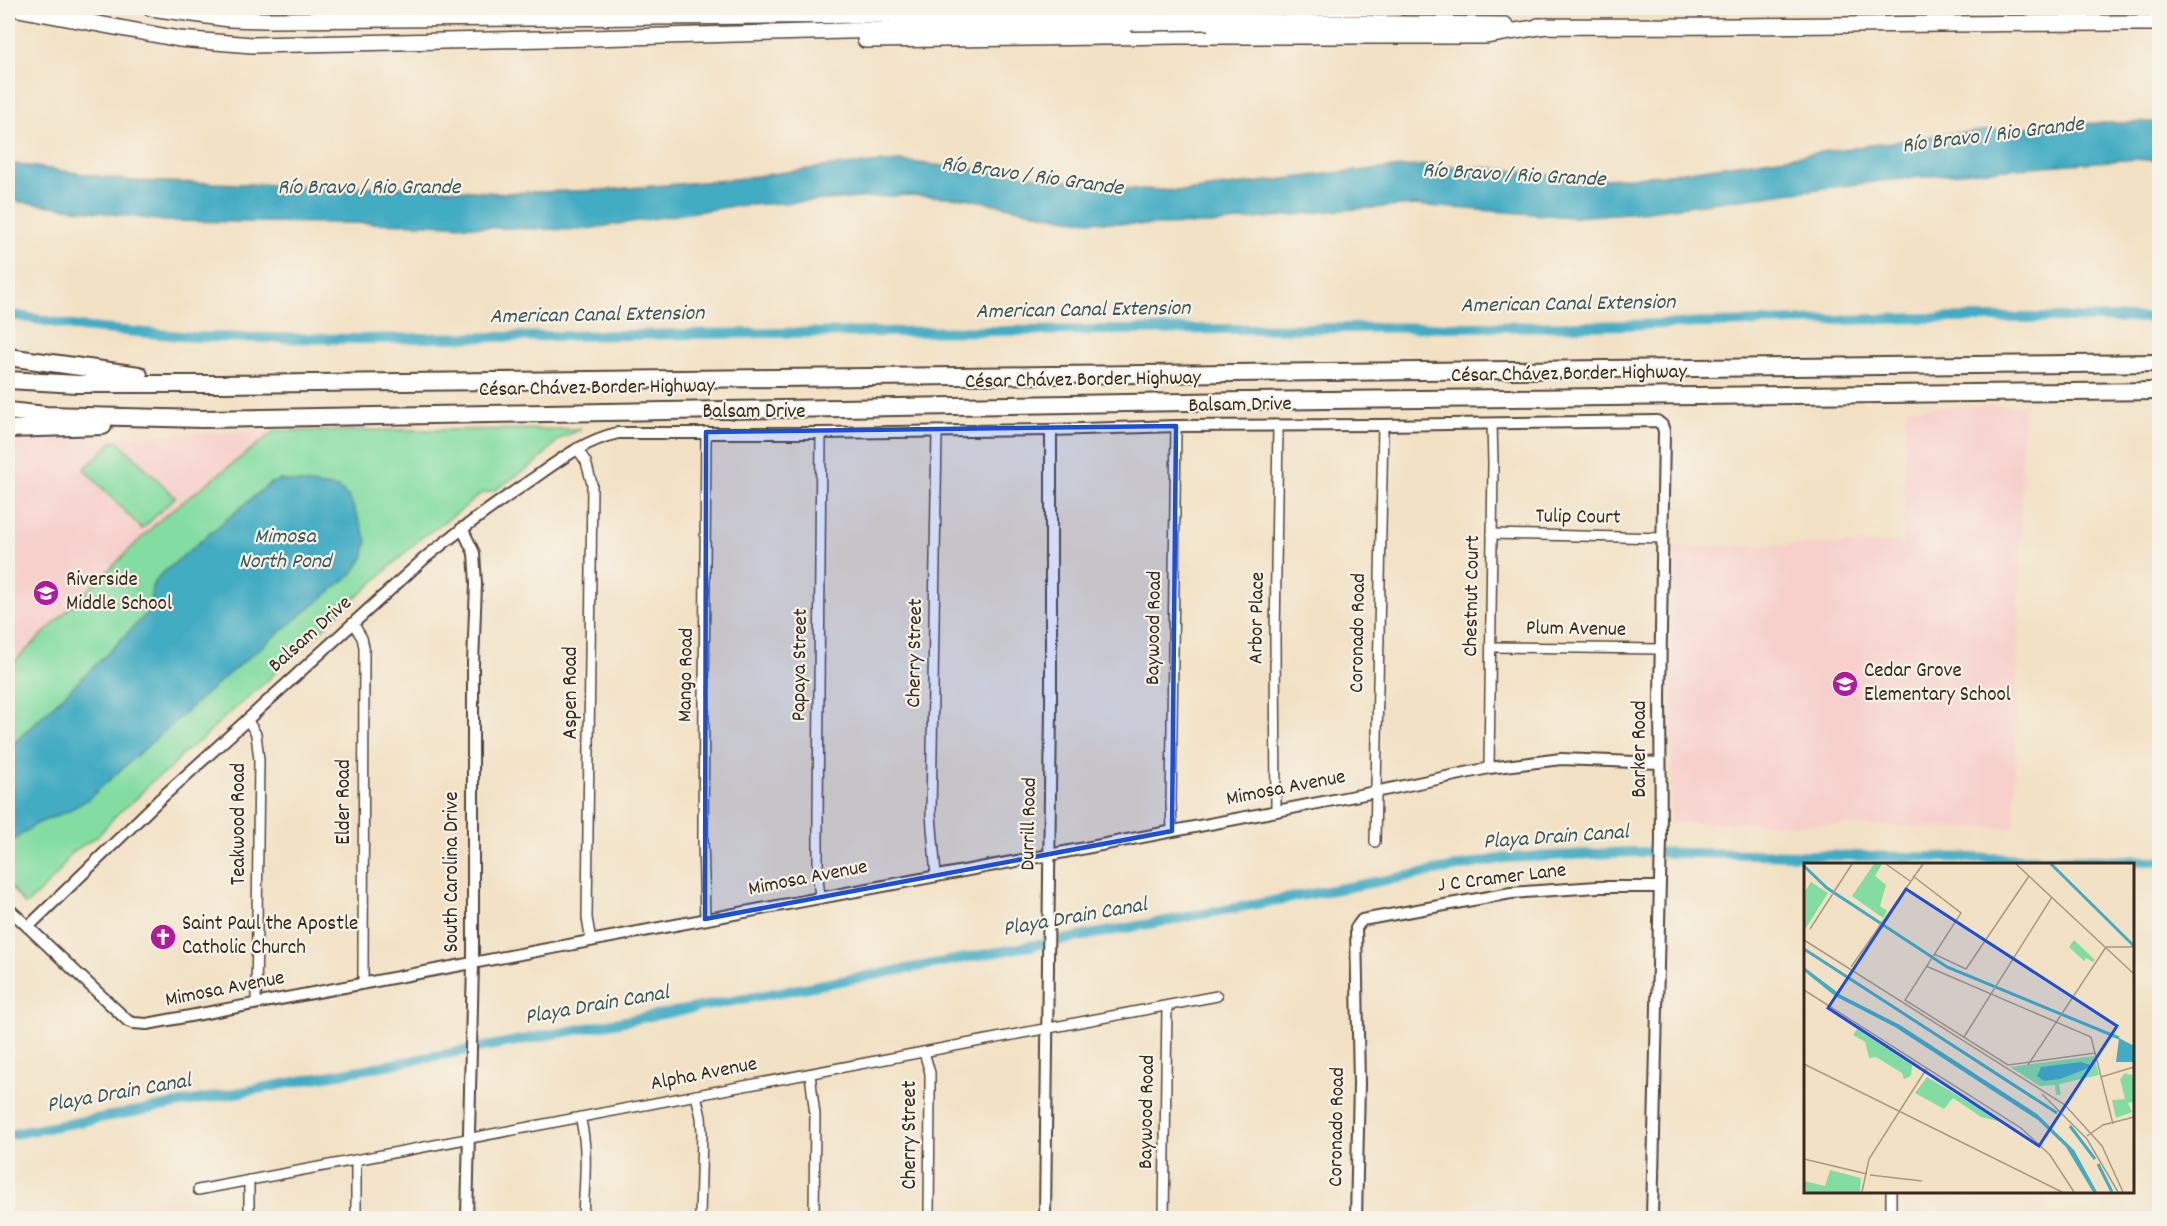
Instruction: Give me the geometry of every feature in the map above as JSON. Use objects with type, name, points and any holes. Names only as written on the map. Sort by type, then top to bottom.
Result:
[{"type":"highway","points":[[13,8],[179,39],[252,45],[896,30],[1132,13]]},
{"type":"highway","points":[[151,8],[229,19],[266,20],[1132,13],[1485,36],[1546,26]]},
{"type":"highway","points":[[746,15],[791,8]]},
{"type":"highway","points":[[592,38],[617,43],[634,43],[1123,37],[1207,18],[1398,8]]},
{"type":"highway","points":[[1123,37],[1134,24],[1132,13]]},
{"type":"highway","points":[[1207,18],[1546,26],[2160,23]]},
{"type":"highway","points":[[8,357],[220,384]]},
{"type":"highway","name":"César Chávez Border Highway","points":[[8,380],[77,384],[220,384],[2160,363]]},
{"type":"highway","name":"César Chávez Border Highway","points":[[8,411],[46,415],[203,418],[1245,400],[2160,391]]},
{"type":"highway","points":[[8,429],[145,426],[203,418]]},
{"type":"street","name":"Balsam Drive","points":[[28,927],[158,801],[395,584],[462,528],[577,448],[594,439],[618,433],[1051,430],[1278,424],[1492,424],[1650,420],[1662,425]]},
{"type":"street","name":"Arbor Place","points":[[1276,811],[1275,639],[1278,424]]},
{"type":"street","name":"Chestnut Court","points":[[1489,768],[1492,424]]},
{"type":"street","name":"Coronado Road","points":[[1375,843],[1383,425]]},
{"type":"street","name":"Barker Road","points":[[1652,1218],[1661,839],[1664,430],[1662,425]]},
{"type":"street","name":"Baywood Road","points":[[1173,831],[1171,802],[1176,426]]},
{"type":"street","name":"Durrill Road","points":[[1045,1218],[1051,430]]},
{"type":"street","name":"Cherry Street","points":[[936,876],[931,815],[938,431]]},
{"type":"street","name":"Mango Road","points":[[705,919],[703,837],[707,571],[706,432]]},
{"type":"street","name":"Papaya Street","points":[[820,897],[818,818],[821,433]]},
{"type":"street","name":"Aspen Road","points":[[577,448],[586,462],[592,484],[587,906],[591,940]]},
{"type":"street","name":"South Carolina Drive","points":[[462,528],[474,553],[476,584],[473,664],[473,963],[467,1218]]},
{"type":"street","name":"Tulip Court","points":[[1492,534],[1663,538]]},
{"type":"street","name":"Elder Road","points":[[353,623],[362,638],[364,647],[363,984]]},
{"type":"street","name":"Plum Avenue","points":[[1491,647],[1661,650]]},
{"type":"street","name":"Teakwood Road","points":[[247,719],[256,734],[260,760],[256,1003]]},
{"type":"street","name":"Mimosa Avenue","points":[[8,908],[109,1004],[133,1023],[147,1024],[1049,855],[1489,768],[1561,759],[1660,763]]},
{"type":"street","name":"J C Cramer Lane","points":[[1356,928],[1362,920],[1511,893],[1597,887],[1659,887]]},
{"type":"street","name":"Coronado Road","points":[[1356,928],[1359,1084],[1356,1218]]},
{"type":"street","name":"Alpha Avenue","points":[[198,1190],[1216,996]]},
{"type":"street","name":"Baywood Road","points":[[1164,1218],[1167,1006]]},
{"type":"street","name":"Cherry Street","points":[[924,1052],[930,1073],[929,1218]]},
{"type":"street","points":[[810,1074],[815,1115],[814,1218]]},
{"type":"street","points":[[696,1095],[702,1131],[700,1218]]},
{"type":"street","points":[[580,1117],[586,1160],[584,1218]]},
{"type":"street","points":[[356,1160],[356,1218]]},
{"type":"street","points":[[249,1180],[249,1218]]},
{"type":"street","points":[[1891,1193],[1891,1218]]},
{"type":"highlighted area","points":[[1176,426],[1172,831],[705,919],[706,432]]},
{"type":"shaded area","name":"Cedar Grove Elementary School","points":[[2023,405],[2014,828],[1671,822],[1675,547],[1903,543],[1906,408]]},
{"type":"shaded area","name":"Riverside Middle School","points":[[275,431],[162,518],[8,668],[8,440]]},
{"type":"green space","points":[[581,429],[559,439],[536,463],[495,490],[480,494],[422,537],[346,605],[308,644],[287,660],[205,737],[183,753],[171,768],[151,782],[136,799],[117,814],[98,836],[72,852],[56,876],[27,904],[24,904],[8,883],[8,668],[162,518],[275,431]]},
{"type":"green space","points":[[113,441],[118,441],[175,497],[142,529],[84,469]]},
{"type":"water","name":"Río Bravo / Rio Grande","points":[[2159,122],[2159,161],[2136,159],[1979,171],[1872,182],[1640,212],[1573,217],[1415,205],[1328,211],[1210,224],[1143,225],[1067,219],[966,198],[907,195],[733,206],[580,230],[429,224],[165,221],[8,200],[8,163],[133,181],[423,187],[498,193],[604,190],[727,180],[831,166],[900,161],[1027,175],[1115,188],[1184,191],[1334,173],[1426,165],[1491,168],[1593,180],[1661,175],[1940,135],[2060,124]]},
{"type":"water","name":"Mimosa North Pond","points":[[280,480],[338,488],[349,497],[367,540],[363,558],[353,573],[227,675],[87,800],[68,811],[36,824],[8,844],[8,752],[12,745],[146,614],[150,606],[152,586],[159,576],[269,484]]},
{"type":"waterway","name":"American Canal Extension","points":[[8,314],[79,327],[193,337],[358,339],[1583,326],[1924,318],[2160,318]]},
{"type":"waterway","name":"Playa Drain Canal","points":[[8,1135],[1505,858],[1632,852],[2160,861]]},
{"type":"place","name":"Riverside Middle School","points":[[46,593]]},
{"type":"place","name":"Cedar Grove Elementary School","points":[[1845,684]]},
{"type":"place","name":"Saint Paul the Apostle Catholic Church","points":[[163,937]]}]
